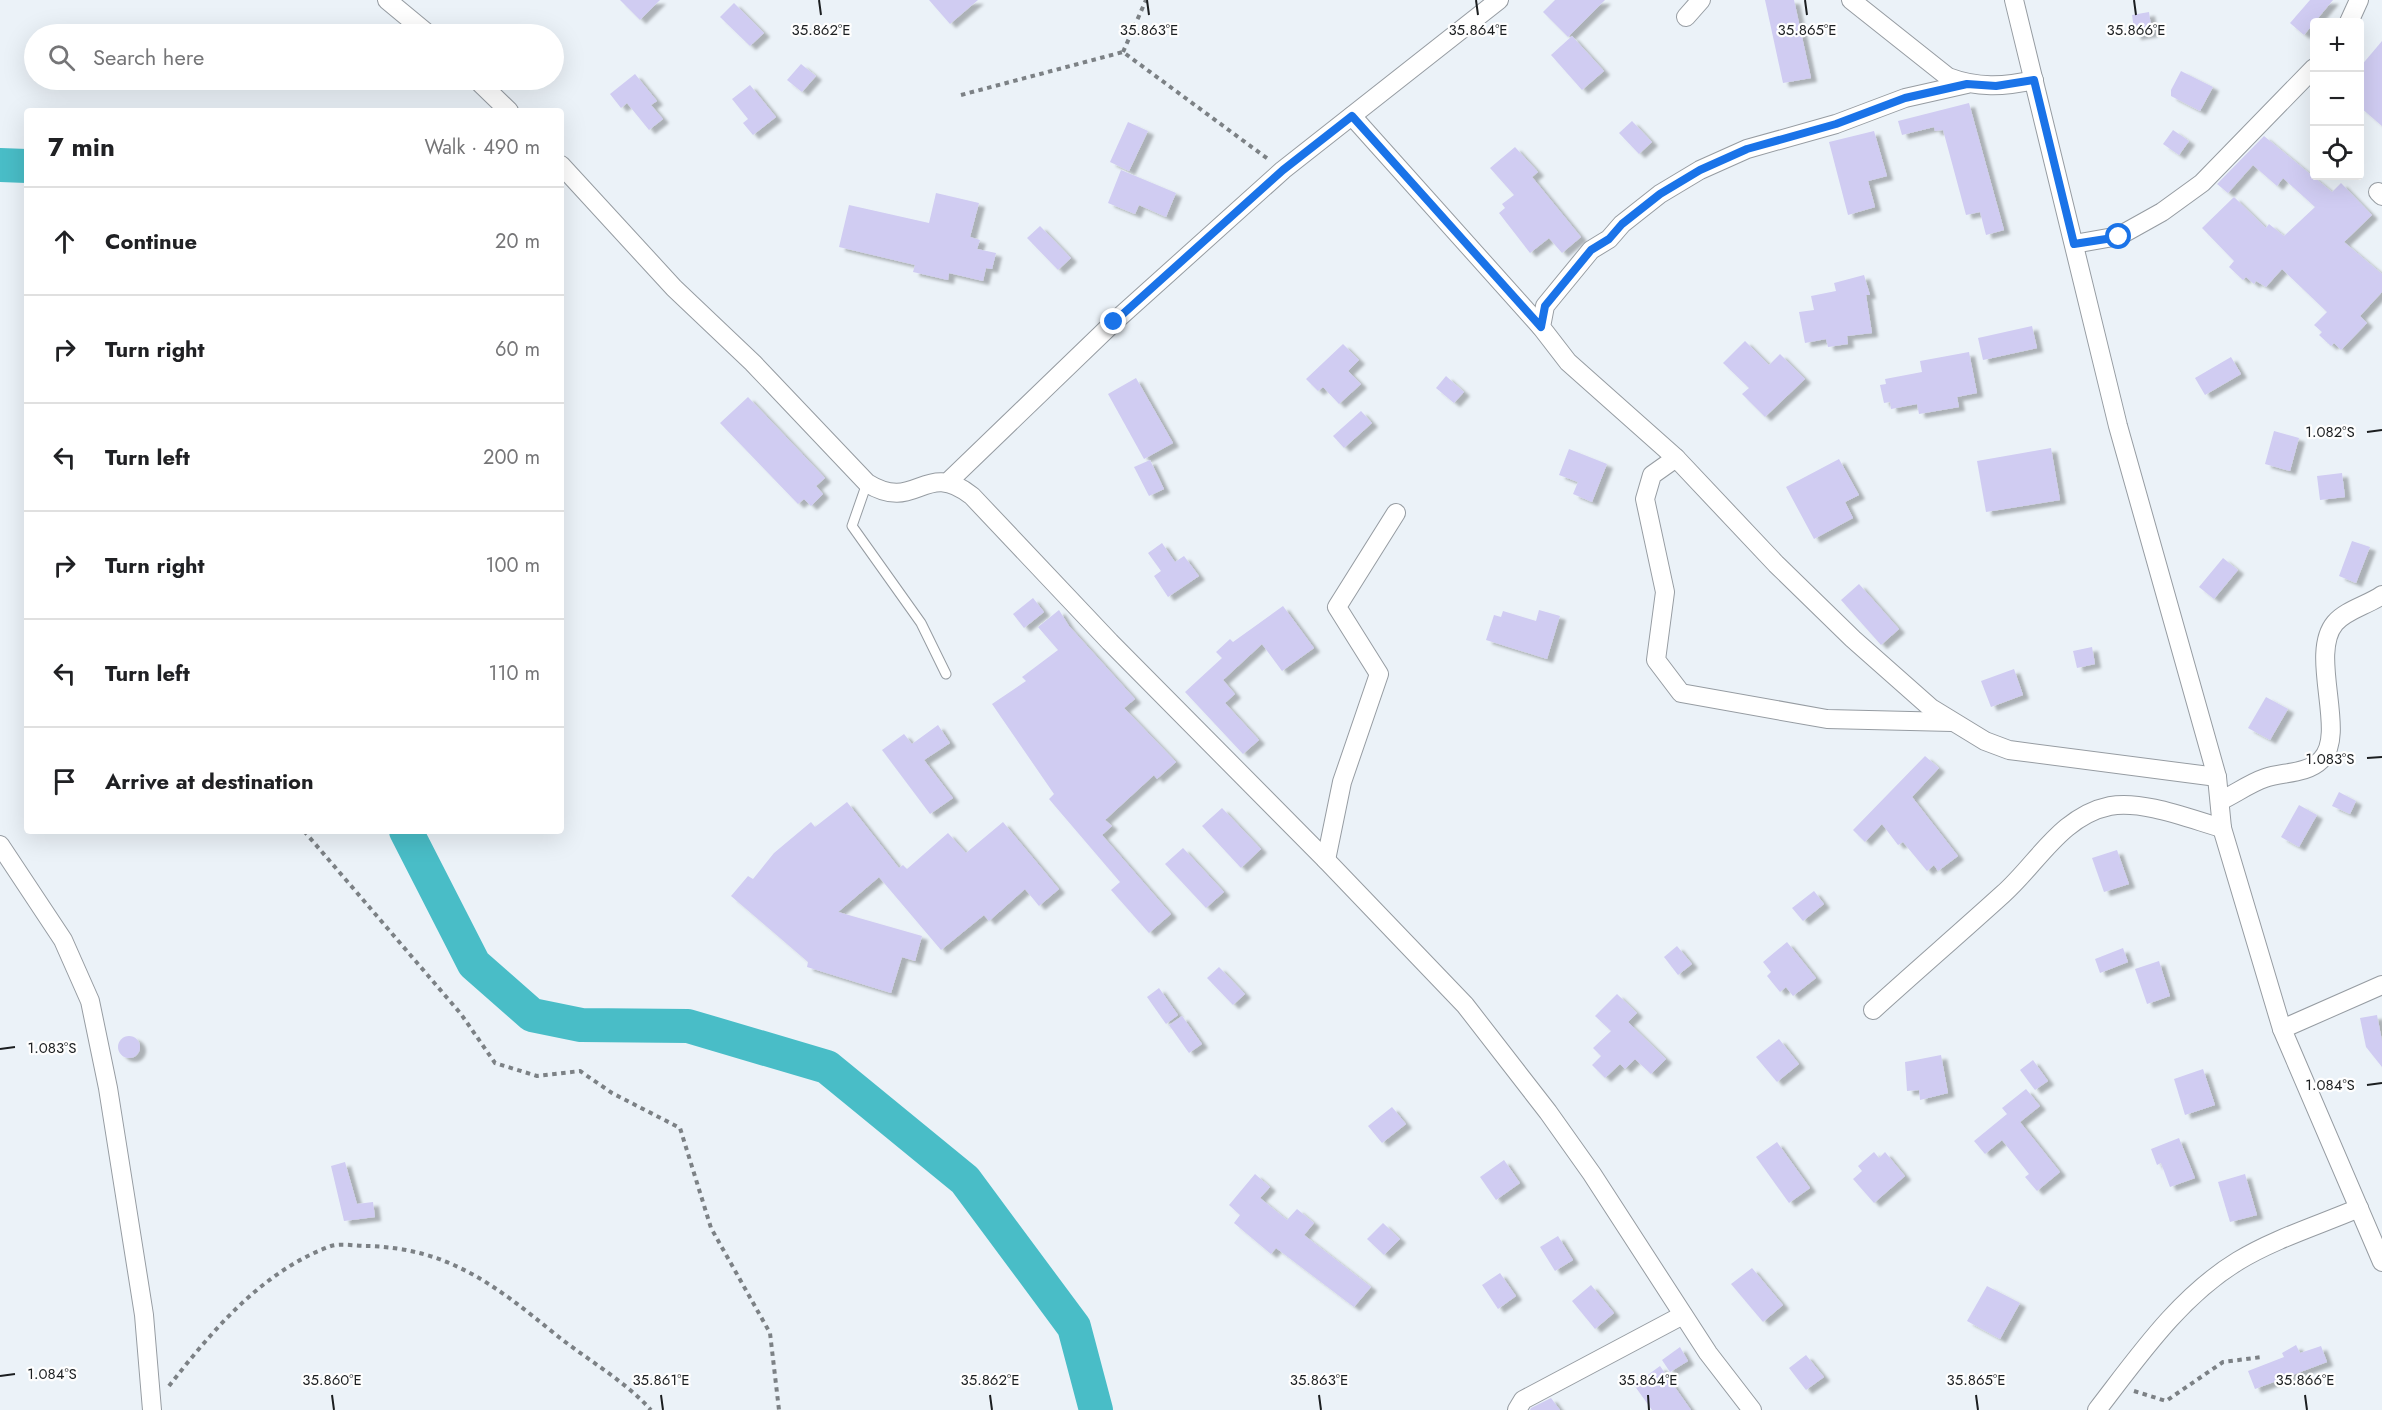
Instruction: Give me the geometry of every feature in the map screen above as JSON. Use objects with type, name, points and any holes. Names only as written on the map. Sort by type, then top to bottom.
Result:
[{"type":"street","points":[[387,0],[416,24]]},
{"type":"street","points":[[949,481],[1114,322],[1283,170],[1499,0]]},
{"type":"street","points":[[1686,17],[1701,0]]},
{"type":"street","points":[[1851,0],[1948,77],[1967,84],[1996,86],[2034,80]]},
{"type":"street","points":[[2014,0],[2118,426],[2217,777],[2222,828],[2282,1029],[2382,1262]]},
{"type":"street","points":[[2351,18],[2359,0]]},
{"type":"street","points":[[2074,244],[2119,237],[2182,198],[2202,183],[2280,100],[2310,72]]},
{"type":"street","points":[[1541,327],[1545,306],[1591,250],[1609,239],[1622,224],[1660,194],[1700,170],[1747,149],[1836,124],[1905,98],[1967,84]]},
{"type":"street","points":[[487,90],[506,108]]},
{"type":"street","points":[[1352,116],[1541,327],[1568,362],[1676,458],[1776,564],[1853,639],[1931,708],[1985,741],[2009,750],[2217,777]]},
{"type":"street","points":[[564,168],[674,288],[753,363],[867,483],[884,493],[905,494],[936,481],[949,481],[972,496],[1110,642],[1425,961],[1486,1030],[1592,1174],[1707,1353],[1752,1410]]},
{"type":"street","points":[[1676,458],[1652,475],[1645,499],[1665,592],[1656,660],[1681,693],[1827,719],[1957,722]]},
{"type":"street","points":[[1326,860],[1342,782],[1379,674],[1337,607],[1396,513]]},
{"type":"street","points":[[2220,801],[2264,778],[2313,766],[2323,759],[2330,727],[2326,652],[2328,634],[2336,622],[2344,616],[2382,595]]},
{"type":"street","points":[[1873,1010],[2005,892],[2047,844],[2085,817],[2109,807],[2126,805],[2222,828]]},
{"type":"street","points":[[0,845],[63,940],[90,1001],[108,1088],[144,1315],[152,1409]]},
{"type":"street","points":[[2282,1029],[2382,985]]},
{"type":"street","points":[[2097,1410],[2157,1332],[2197,1292],[2238,1262],[2359,1208]]},
{"type":"street","points":[[1517,1410],[1523,1400],[1683,1315]]},
{"type":"lane","points":[[867,483],[852,526],[921,623],[946,674]]},
{"type":"path","points":[[1123,52],[1146,0]]},
{"type":"path","points":[[961,95],[1123,52]]},
{"type":"path","points":[[1123,52],[1283,170]]},
{"type":"path","points":[[307,834],[461,1014],[495,1063],[537,1076],[580,1071],[612,1093],[680,1128],[711,1228],[770,1333],[778,1410]]},
{"type":"path","points":[[152,1409],[211,1333],[284,1268],[333,1245],[393,1246],[453,1263],[505,1293],[582,1356],[639,1397],[651,1410]]},
{"type":"path","points":[[2116,1385],[2166,1401],[2223,1362],[2262,1357]]},
{"type":"building","points":[[620,0],[660,0],[640,20]]},
{"type":"building","points":[[929,0],[978,0],[950,24]]},
{"type":"building","points":[[1555,0],[1605,0],[1568,37],[1543,12]]},
{"type":"building","points":[[1765,0],[1794,0],[1811,78],[1783,83]]},
{"type":"building","points":[[2310,0],[2333,0],[2318,18],[2310,18],[2310,28],[2304,35],[2290,23]]},
{"type":"building","points":[[734,3],[764,33],[750,46],[720,17]]},
{"type":"building","points":[[2149,12],[2152,33],[2135,36],[2132,15]]},
{"type":"building","points":[[1572,36],[1604,71],[1582,90],[1551,55]]},
{"type":"building","points":[[2382,41],[2382,126],[2364,110],[2364,62]]},
{"type":"building","points":[[801,64],[816,76],[802,92],[787,80]]},
{"type":"building","points":[[2181,71],[2213,87],[2200,111],[2171,96],[2171,90]]},
{"type":"building","points":[[635,74],[657,101],[651,105],[663,119],[649,130],[627,103],[621,108],[610,94]]},
{"type":"building","points":[[750,85],[776,117],[753,135],[743,123],[748,119],[732,99]]},
{"type":"building","points":[[1969,103],[2004,230],[1986,235],[1980,212],[1966,215],[1943,130],[1935,131],[1934,127],[1902,135],[1898,121]]},
{"type":"building","points":[[1632,121],[1652,142],[1639,154],[1619,133]]},
{"type":"building","points":[[1128,122],[1148,131],[1129,171],[1110,162]]},
{"type":"building","points":[[2173,130],[2189,141],[2179,155],[2163,144]]},
{"type":"building","points":[[1874,131],[1887,176],[1868,181],[1875,207],[1848,215],[1829,142]]},
{"type":"building","points":[[2264,136],[2310,174],[2310,180],[2317,180],[2332,192],[2341,183],[2372,215],[2344,242],[2382,274],[2382,292],[2360,316],[2367,323],[2341,350],[2334,343],[2331,346],[2319,335],[2322,332],[2314,325],[2327,312],[2282,269],[2266,287],[2256,281],[2254,284],[2246,277],[2243,280],[2229,267],[2234,261],[2202,228],[2234,197],[2266,228],[2269,224],[2284,236],[2315,207],[2283,178],[2277,186],[2253,165],[2228,193],[2217,184]]},
{"type":"building","points":[[1515,147],[1538,172],[1532,177],[1581,237],[1562,253],[1549,238],[1530,253],[1499,213],[1505,208],[1502,204],[1514,195],[1490,168]]},
{"type":"building","points":[[1121,170],[1176,193],[1166,217],[1139,205],[1135,214],[1108,203]]},
{"type":"building","points":[[936,193],[979,203],[970,237],[980,240],[977,249],[996,253],[992,269],[986,268],[983,281],[949,273],[948,280],[913,272],[915,265],[839,247],[849,205],[929,223]]},
{"type":"building","points":[[1040,226],[1071,258],[1058,270],[1027,238]]},
{"type":"building","points":[[1864,275],[1870,295],[1866,295],[1872,333],[1847,336],[1848,344],[1828,347],[1826,339],[1805,343],[1799,312],[1814,310],[1811,296],[1836,291],[1834,283]]},
{"type":"building","points":[[2032,326],[2037,348],[1983,360],[1978,338]]},
{"type":"building","points":[[1745,341],[1769,365],[1780,354],[1805,379],[1765,417],[1742,394],[1749,388],[1723,363]]},
{"type":"building","points":[[1343,344],[1359,360],[1348,371],[1361,384],[1339,404],[1323,387],[1318,391],[1306,379]]},
{"type":"building","points":[[1969,352],[1977,393],[1957,397],[1959,407],[1919,414],[1917,404],[1891,409],[1890,402],[1884,403],[1880,385],[1886,384],[1885,379],[1922,372],[1920,361]]},
{"type":"building","points":[[2231,357],[2241,374],[2205,395],[2195,378]]},
{"type":"building","points":[[1446,376],[1464,392],[1454,403],[1436,388]]},
{"type":"building","points":[[1136,378],[1173,443],[1144,459],[1108,394]]},
{"type":"building","points":[[748,397],[825,478],[816,486],[823,494],[811,506],[804,499],[798,504],[720,423]]},
{"type":"building","points":[[1361,411],[1372,423],[1344,448],[1333,436]]},
{"type":"building","points":[[2274,431],[2299,438],[2290,471],[2265,464]]},
{"type":"building","points":[[2051,448],[2060,500],[1986,512],[1977,461]]},
{"type":"building","points":[[1569,449],[1607,464],[1592,502],[1573,494],[1578,482],[1559,475]]},
{"type":"building","points":[[1839,459],[1859,495],[1845,502],[1853,518],[1814,539],[1786,487]]},
{"type":"building","points":[[1150,460],[1164,489],[1149,496],[1134,467]]},
{"type":"building","points":[[2342,473],[2345,497],[2320,500],[2317,476]]},
{"type":"building","points":[[2352,541],[2370,547],[2356,583],[2339,576]]},
{"type":"building","points":[[1162,543],[1175,562],[1184,556],[1199,576],[1168,597],[1154,576],[1161,571],[1148,553]]},
{"type":"building","points":[[2223,558],[2238,570],[2214,599],[2199,587]]},
{"type":"building","points":[[1859,584],[1899,629],[1881,645],[1841,600]]},
{"type":"building","points":[[1033,598],[1044,612],[1024,628],[1013,614]]},
{"type":"building","points":[[1283,606],[1314,648],[1282,671],[1262,644],[1223,680],[1235,694],[1225,703],[1259,740],[1243,754],[1185,692],[1222,658],[1216,652],[1230,639],[1233,642]]},
{"type":"building","points":[[1059,610],[1069,626],[1135,699],[1124,708],[1176,762],[1157,779],[1154,775],[1105,820],[1112,826],[1102,835],[1171,914],[1149,933],[1111,890],[1120,882],[1049,799],[1054,794],[992,704],[1026,681],[1022,677],[1058,650],[1038,627]]},
{"type":"building","points":[[1539,610],[1560,616],[1547,659],[1486,640],[1494,615],[1501,617],[1503,611],[1536,621]]},
{"type":"building","points":[[2092,647],[2095,664],[2077,668],[2073,651]]},
{"type":"building","points":[[2014,669],[2023,695],[1991,707],[1981,681]]},
{"type":"building","points":[[2266,697],[2288,709],[2270,740],[2248,728]]},
{"type":"building","points":[[938,725],[950,743],[924,760],[953,798],[930,814],[882,750],[904,734],[912,744]]},
{"type":"building","points":[[1925,756],[1939,768],[1912,797],[1958,856],[1938,871],[1934,865],[1927,871],[1903,842],[1898,845],[1882,824],[1865,842],[1853,830]]},
{"type":"building","points":[[2339,792],[2356,801],[2350,814],[2332,806]]},
{"type":"building","points":[[847,802],[899,868],[903,865],[907,869],[948,833],[966,853],[1003,822],[1059,889],[1039,906],[1025,889],[989,921],[984,915],[941,950],[879,877],[838,912],[922,936],[915,961],[902,957],[891,993],[807,967],[808,962],[731,896],[748,876],[753,879],[774,853],[811,822],[815,827]]},
{"type":"building","points":[[2299,805],[2317,815],[2299,847],[2281,837]]},
{"type":"building","points":[[1222,808],[1261,849],[1241,868],[1202,826]]},
{"type":"building","points":[[1183,848],[1224,892],[1206,908],[1165,864]]},
{"type":"building","points":[[2117,850],[2129,884],[2104,892],[2092,858]]},
{"type":"building","points":[[1814,891],[1824,904],[1803,921],[1792,908]]},
{"type":"building","points":[[1787,942],[1816,978],[1793,996],[1786,987],[1780,992],[1767,976],[1771,972],[1763,962]]},
{"type":"building","points":[[1677,946],[1692,964],[1678,975],[1664,957]]},
{"type":"building","points":[[2123,948],[2128,962],[2100,973],[2095,959]]},
{"type":"building","points":[[2159,961],[2170,996],[2147,1004],[2135,969]]},
{"type":"building","points":[[1219,967],[1245,994],[1233,1005],[1207,978]]},
{"type":"building","points":[[1159,988],[1178,1015],[1166,1024],[1147,997]]},
{"type":"building","points":[[1617,994],[1637,1013],[1628,1022],[1666,1059],[1651,1074],[1635,1059],[1625,1069],[1620,1064],[1605,1078],[1592,1065],[1601,1056],[1593,1048],[1611,1031],[1595,1016]]},
{"type":"building","points":[[2377,1015],[2382,1041],[2382,1067],[2366,1047],[2360,1018]]},
{"type":"building","points":[[1182,1016],[1202,1044],[1189,1053],[1169,1025]]},
{"type":"building","points":[[129,1036],[137,1039],[140,1047],[137,1055],[129,1058],[121,1055],[118,1047],[121,1039]]},
{"type":"building","points":[[1779,1039],[1799,1064],[1777,1082],[1756,1057]]},
{"type":"building","points":[[1941,1055],[1948,1093],[1920,1100],[1919,1090],[1907,1091],[1905,1062]]},
{"type":"building","points":[[2033,1060],[2048,1081],[2035,1090],[2020,1070]]},
{"type":"building","points":[[2203,1069],[2215,1105],[2185,1115],[2174,1079]]},
{"type":"building","points":[[2026,1089],[2040,1106],[2020,1122],[2060,1172],[2037,1191],[2025,1177],[2029,1174],[2002,1140],[1985,1154],[1974,1141],[2007,1114],[2002,1108]]},
{"type":"building","points":[[1392,1107],[1406,1124],[1382,1143],[1368,1126]]},
{"type":"building","points":[[2179,1138],[2195,1178],[2170,1187],[2161,1163],[2157,1165],[2151,1149]]},
{"type":"building","points":[[1777,1142],[1810,1188],[1789,1203],[1756,1157]]},
{"type":"building","points":[[1874,1152],[1879,1158],[1885,1152],[1905,1176],[1874,1203],[1853,1179],[1862,1171],[1858,1166]]},
{"type":"building","points":[[1504,1160],[1520,1183],[1496,1200],[1480,1177]]},
{"type":"building","points":[[345,1162],[357,1204],[373,1202],[375,1217],[344,1221],[331,1166]]},
{"type":"building","points":[[1255,1174],[1270,1187],[1260,1198],[1287,1220],[1297,1209],[1314,1223],[1304,1235],[1371,1287],[1354,1307],[1276,1248],[1271,1254],[1234,1223],[1240,1215],[1229,1205]]},
{"type":"building","points":[[2245,1174],[2257,1215],[2230,1222],[2218,1182]]},
{"type":"building","points":[[1383,1223],[1400,1239],[1384,1255],[1367,1239]]},
{"type":"building","points":[[1558,1236],[1573,1260],[1555,1271],[1540,1247]]},
{"type":"building","points":[[1752,1268],[1783,1305],[1763,1322],[1731,1284]]},
{"type":"building","points":[[1500,1273],[1516,1296],[1498,1309],[1482,1285]]},
{"type":"building","points":[[1591,1285],[1614,1313],[1595,1329],[1572,1301]]},
{"type":"building","points":[[1987,1286],[2020,1303],[2000,1339],[1967,1321]]},
{"type":"building","points":[[2296,1345],[2300,1353],[2321,1346],[2327,1362],[2255,1389],[2248,1371],[2284,1357],[2282,1353]]},
{"type":"building","points":[[1680,1347],[1688,1361],[1670,1372],[1662,1360]]},
{"type":"building","points":[[1806,1355],[1824,1377],[1806,1390],[1789,1368]]},
{"type":"building","points":[[1660,1366],[1691,1410],[1652,1410],[1634,1385]]},
{"type":"building","points":[[1551,1398],[1560,1410],[1530,1410],[1531,1408]]},
{"type":"waterway","points":[[0,165],[24,166]]},
{"type":"waterway","points":[[408,834],[474,964],[532,1015],[581,1025],[688,1026],[827,1067],[965,1180],[1074,1327],[1096,1410]]},
{"type":"route","points":[[1114,322],[1283,170],[1352,116],[1541,327],[1545,306],[1591,250],[1609,239],[1622,224],[1660,194],[1700,170],[1747,149],[1836,124],[1905,98],[1967,84],[1996,86],[2034,80],[2074,244],[2119,237]]}]
